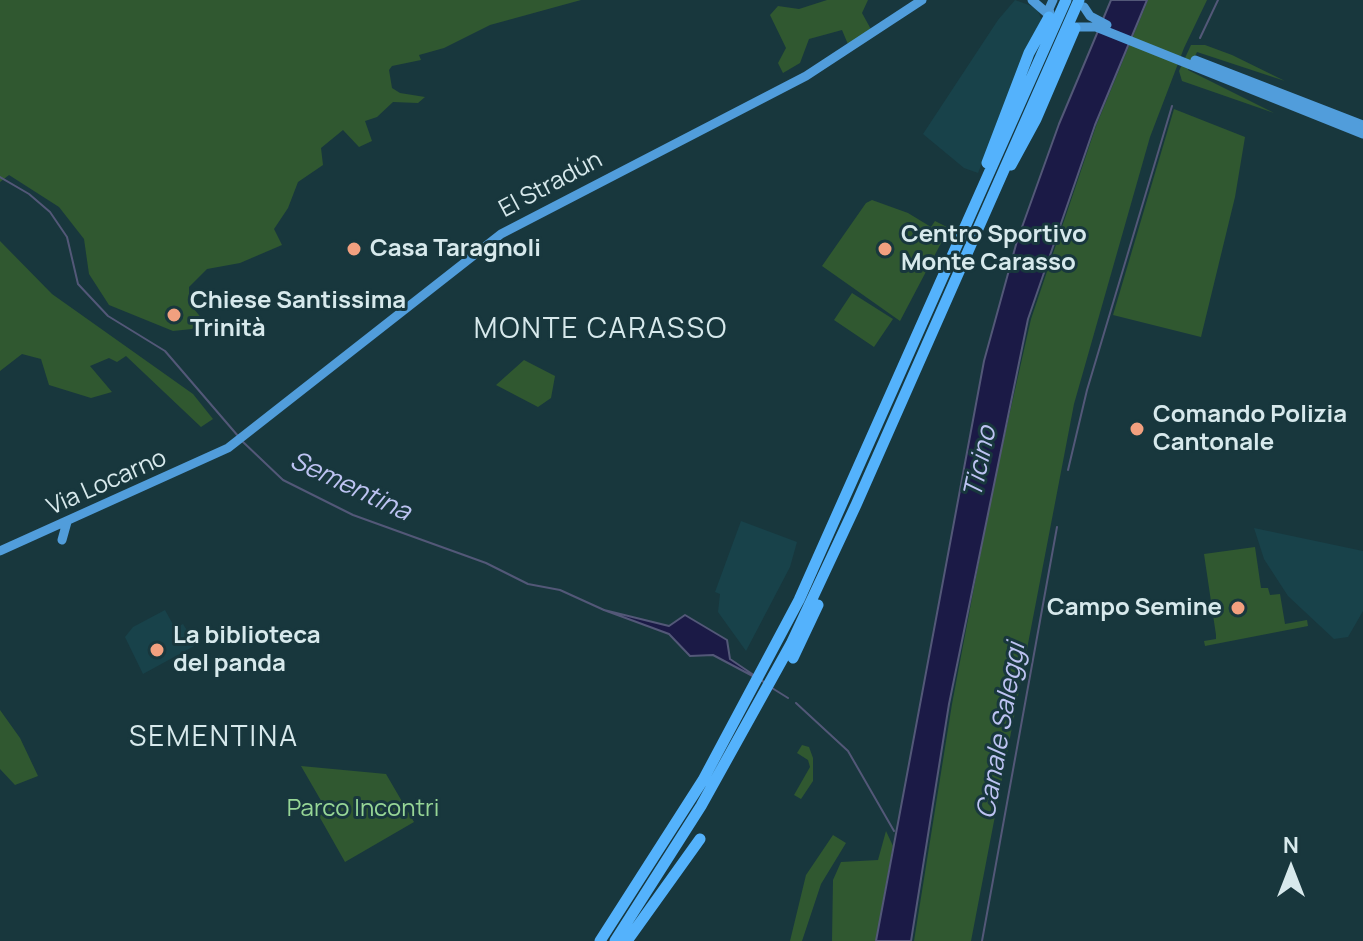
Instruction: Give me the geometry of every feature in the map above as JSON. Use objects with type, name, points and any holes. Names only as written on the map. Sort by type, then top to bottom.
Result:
[{"type":"highway","points":[[768,675],[1066,0]]},
{"type":"highway","points":[[615,941],[687,829],[859,499],[988,203],[1081,2]]},
{"type":"highway","points":[[968,222],[1000,123],[1049,16]]},
{"type":"highway","points":[[988,203],[1025,142],[1076,27]]},
{"type":"highway","points":[[793,658],[858,516],[859,499]]},
{"type":"highway","points":[[600,941],[755,700]]},
{"type":"highway","points":[[627,941],[700,839]]},
{"type":"main road","name":"El Stradún","points":[[228,448],[501,234],[806,76],[922,0]]},
{"type":"main road","points":[[1032,0],[1060,29],[1096,27],[1363,125]]},
{"type":"main road","points":[[1049,16],[1053,0]]},
{"type":"main road","points":[[1076,27],[1084,18],[1081,2]]},
{"type":"main road","points":[[1081,2],[1098,21],[1363,134]]},
{"type":"main road","name":"Via Locarno","points":[[0,551],[228,448]]},
{"type":"main road","points":[[62,540],[67,522]]},
{"type":"shaded area","points":[[1015,0],[1037,8],[1042,21],[1026,52],[978,173],[964,168],[923,134],[998,20]]},
{"type":"shaded area","points":[[741,521],[797,542],[790,567],[746,651],[718,612],[720,594],[715,592]]},
{"type":"shaded area","points":[[1254,528],[1363,551],[1363,611],[1348,637],[1334,639],[1288,596],[1264,559]]},
{"type":"shaded area","points":[[165,610],[175,628],[183,624],[196,645],[143,674],[125,637],[133,627]]},
{"type":"green space","points":[[0,0],[581,0],[490,25],[444,48],[419,55],[421,60],[392,66],[389,70],[392,88],[400,93],[425,97],[418,103],[393,102],[377,117],[365,121],[372,141],[359,147],[343,130],[321,148],[323,165],[298,182],[288,208],[274,229],[282,245],[240,263],[207,269],[189,287],[189,303],[203,320],[192,329],[173,331],[109,305],[89,274],[84,239],[59,207],[9,175],[0,182]]},
{"type":"green space","points":[[827,0],[868,0],[862,13],[873,33],[850,49],[842,30],[809,39],[800,63],[783,73],[778,63],[786,48],[770,15],[778,6],[799,9]]},
{"type":"green space","points":[[1148,0],[1207,0],[1184,48],[1150,137],[1074,404],[971,941],[914,941],[952,704],[993,487],[1031,319],[1096,126]]},
{"type":"green space","points":[[1191,45],[1205,45],[1232,55],[1285,81],[1197,52],[1188,70],[1274,113],[1182,81],[1179,71]]},
{"type":"green space","points":[[1174,109],[1245,137],[1235,197],[1201,337],[1113,315]]},
{"type":"green space","name":"Centro Sportivo Monte Carasso","points":[[872,200],[908,213],[931,227],[935,221],[949,228],[900,321],[822,266],[866,203]]},
{"type":"green space","points":[[0,241],[52,294],[193,394],[213,419],[201,427],[126,356],[117,362],[109,358],[90,366],[112,392],[91,398],[49,385],[41,359],[22,354],[0,371]]},
{"type":"green space","points":[[852,293],[893,319],[874,347],[834,320]]},
{"type":"green space","points":[[524,360],[555,376],[551,398],[538,407],[496,385]]},
{"type":"green space","name":"Campo Semine","points":[[1255,547],[1261,588],[1268,588],[1270,595],[1280,594],[1285,624],[1307,620],[1308,626],[1205,646],[1204,641],[1216,639],[1216,635],[1204,554]]},
{"type":"green space","points":[[0,710],[20,738],[38,776],[15,785],[0,769]]},
{"type":"green space","points":[[802,745],[809,747],[813,758],[813,781],[801,799],[794,795],[810,767],[808,760],[797,753]]},
{"type":"green space","name":"Parco Incontri","points":[[301,766],[386,774],[414,822],[345,862],[319,816],[327,811]]},
{"type":"green space","points":[[886,831],[893,846],[876,941],[832,941],[833,880],[841,862],[878,860]]},
{"type":"green space","points":[[833,835],[846,843],[821,884],[802,941],[790,941],[806,875]]},
{"type":"water","name":"Ticino","points":[[1111,0],[1147,0],[1095,125],[1028,319],[949,704],[911,941],[876,941],[984,361],[1017,241],[1059,124]]},
{"type":"water","points":[[604,610],[669,626],[685,615],[727,640],[730,659],[764,682],[713,655],[690,656],[669,634]]},
{"type":"waterway","name":"Canale Saleggi","points":[[1200,38],[1218,0]]},
{"type":"waterway","name":"Canale Saleggi","points":[[1068,470],[1087,390],[1172,106]]},
{"type":"waterway","name":"Sementina","points":[[0,177],[29,194],[50,212],[67,237],[78,284],[108,316],[165,351],[238,436]]},
{"type":"waterway","name":"Sementina","points":[[242,441],[283,480],[353,515],[486,563],[528,584],[560,590],[604,610]]},
{"type":"waterway","name":"Canale Saleggi","points":[[982,941],[1057,527]]},
{"type":"waterway","name":"Sementina","points":[[772,688],[788,698]]},
{"type":"waterway","name":"Sementina","points":[[796,703],[848,751],[894,831]]},
{"type":"place","name":"Casa Taragnoli","points":[[354,249]]},
{"type":"place","name":"Centro Sportivo Monte Carasso","points":[[885,249]]},
{"type":"place","name":"Chiese Santissima Trinità","points":[[174,315]]},
{"type":"place","name":"Comando Polizia Cantonale","points":[[1137,429]]},
{"type":"place","name":"Campo Semine","points":[[1238,608]]},
{"type":"place","name":"La biblioteca del panda","points":[[157,650]]},
{"type":"district","name":"MONTE CARASSO","points":[[601,330]]},
{"type":"district","name":"SEMENTINA","points":[[214,738]]}]
